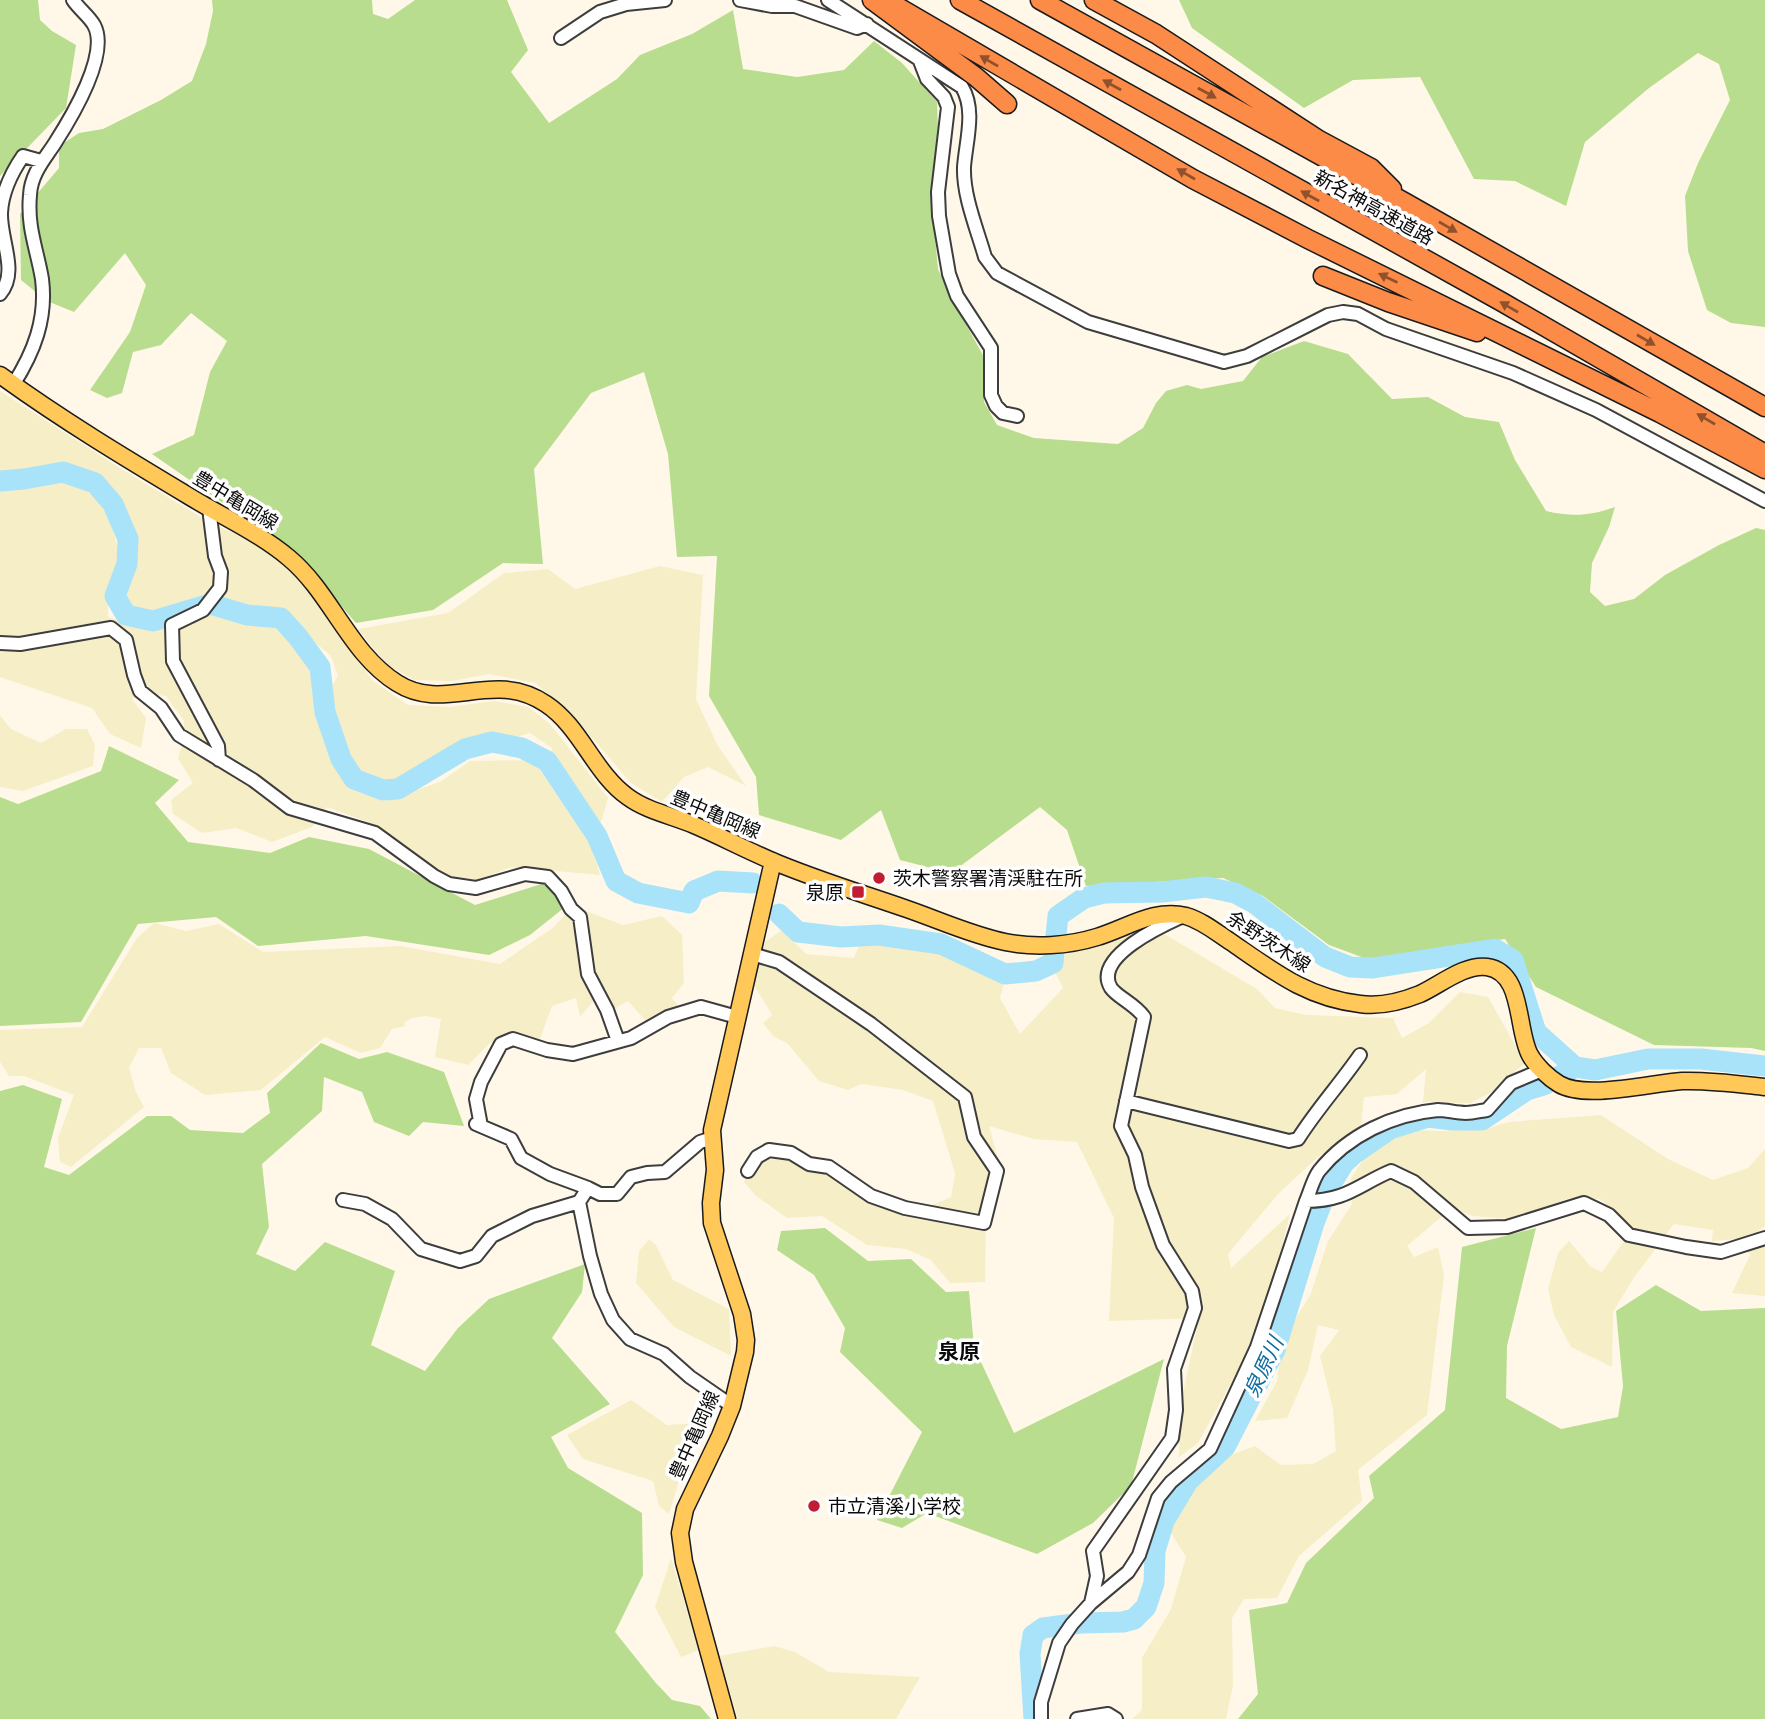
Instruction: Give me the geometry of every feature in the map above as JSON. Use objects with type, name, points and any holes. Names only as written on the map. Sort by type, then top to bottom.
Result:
[{"type":"highway","points":[[872,0],[976,77],[1007,104]]},
{"type":"highway","points":[[886,0],[1204,185],[1559,362],[1765,469]]},
{"type":"highway","name":"新名神高速道路","points":[[960,0],[1502,302],[1765,454]]},
{"type":"highway","name":"新名神高速道路","points":[[1040,0],[1406,203],[1765,407]]},
{"type":"highway","points":[[1094,0],[1156,34]]},
{"type":"highway","points":[[1109,0],[1156,34],[1319,140],[1371,168],[1406,203]]},
{"type":"highway","points":[[1323,276],[1388,302],[1559,362]]},
{"type":"main road","name":"豊中亀岡線","points":[[5,380],[58,417],[240,524],[291,559],[311,580],[364,653],[396,683],[434,696],[500,688],[523,693],[544,702],[563,717],[612,783],[629,799],[694,825],[773,862],[712,1130],[715,1170],[711,1203],[712,1223],[742,1314],[746,1339],[741,1374],[732,1406],[685,1508],[680,1533],[684,1562],[727,1719]]},
{"type":"main road","name":"余野茨木線","points":[[773,862],[966,931],[1007,942],[1041,945],[1064,943],[1093,938],[1148,917],[1167,913],[1184,916],[1207,926],[1292,984],[1322,997],[1353,1004],[1396,1003],[1467,971],[1488,967],[1511,984],[1522,1035],[1531,1056],[1550,1076]]},
{"type":"main road","points":[[1550,1076],[1582,1091],[1680,1081],[1765,1087]]},
{"type":"street","points":[[5,380],[28,362],[44,310],[42,278],[30,229],[30,192],[41,161],[54,145],[85,89],[98,42],[94,24],[73,0]]},
{"type":"street","points":[[561,38],[600,12],[626,4],[665,0]]},
{"type":"street","points":[[740,0],[772,6],[795,6],[857,28],[867,24]]},
{"type":"street","points":[[828,0],[962,87],[970,104],[964,170],[966,187],[989,266],[997,274],[1088,323],[1224,362],[1247,356],[1328,315],[1343,312],[1358,314],[1386,329],[1513,373],[1596,410],[1765,501]]},
{"type":"street","points":[[920,61],[927,79],[944,97],[948,107],[938,192],[939,216],[949,274],[957,296],[991,348],[991,395],[996,406],[1003,413],[1017,416]]},
{"type":"street","points":[[0,294],[7,286],[9,270],[1,213],[5,194],[23,156],[41,161]]},
{"type":"street","points":[[209,508],[215,556],[221,572],[220,587],[203,610],[172,625],[173,661],[218,746],[219,760]]},
{"type":"street","points":[[0,643],[20,644],[111,628],[127,640],[134,676],[140,691],[161,708],[179,736],[290,807],[375,834],[449,884],[476,888],[525,874],[548,877],[580,917],[588,974],[607,1010],[618,1041]]},
{"type":"street","points":[[1091,1603],[1097,1576],[1093,1551],[1172,1438],[1176,1410],[1174,1369],[1195,1308],[1192,1291],[1163,1245],[1142,1187],[1135,1155],[1121,1126],[1144,1017],[1137,1007],[1111,989],[1108,977],[1113,962],[1127,947],[1159,926],[1184,916]]},
{"type":"street","points":[[747,1171],[757,1157],[769,1150],[791,1153],[809,1164],[828,1167],[871,1196],[882,1200],[905,1208],[984,1223],[997,1171],[974,1137],[965,1097],[871,1024],[779,962],[752,954]]},
{"type":"street","points":[[712,1138],[699,1142],[665,1172],[631,1177],[617,1194],[600,1194],[550,1174],[522,1158],[511,1139],[477,1124],[476,1099],[481,1082],[501,1044],[513,1039],[547,1051],[573,1055],[631,1038],[668,1017],[701,1007],[737,1017]]},
{"type":"street","points":[[1126,1101],[1289,1141],[1298,1139],[1318,1108],[1336,1091],[1360,1055]]},
{"type":"street","points":[[1041,1719],[1041,1702],[1059,1643],[1091,1603],[1128,1572],[1139,1555],[1158,1498],[1171,1482],[1210,1449],[1257,1347],[1318,1173],[1344,1146],[1393,1119],[1441,1110],[1464,1113],[1488,1110],[1511,1083],[1550,1076]]},
{"type":"street","points":[[1306,1201],[1323,1201],[1344,1196],[1391,1171],[1414,1182],[1468,1228],[1507,1227],[1584,1203],[1609,1215],[1629,1235],[1686,1247],[1721,1252],[1765,1238]]},
{"type":"street","points":[[343,1200],[365,1204],[393,1219],[421,1249],[460,1261],[476,1256],[492,1236],[533,1216],[579,1202],[588,1188]]},
{"type":"street","points":[[579,1202],[590,1256],[601,1294],[613,1320],[630,1339],[664,1354],[690,1377],[732,1406]]},
{"type":"street","points":[[1077,1719],[1108,1714],[1116,1719]]},
{"type":"shaded area","points":[[0,391],[209,522],[275,552],[337,627],[372,680],[408,705],[450,707],[494,701],[528,707],[550,724],[608,798],[601,822],[591,820],[550,763],[552,748],[530,733],[516,737],[518,744],[491,740],[462,748],[401,781],[369,780],[354,770],[343,753],[329,708],[332,686],[338,676],[331,656],[286,617],[237,611],[207,598],[168,614],[149,615],[128,609],[120,595],[135,547],[130,529],[115,501],[103,485],[91,476],[58,469],[21,475],[0,475]]},
{"type":"shaded area","points":[[58,477],[84,486],[106,506],[120,555],[108,588],[108,617],[142,628],[205,614],[273,624],[307,658],[317,705],[336,761],[356,791],[384,801],[440,782],[470,761],[533,760],[590,843],[600,875],[511,867],[478,880],[441,875],[376,825],[327,807],[312,827],[272,842],[236,828],[202,833],[173,814],[171,800],[193,783],[178,758],[184,737],[184,721],[166,696],[140,693],[132,699],[146,718],[141,748],[110,734],[92,708],[0,677],[0,486]]},
{"type":"shaded area","points":[[660,566],[703,575],[696,699],[718,746],[746,786],[708,767],[684,777],[662,802],[631,783],[575,718],[535,683],[489,674],[452,681],[414,680],[386,664],[358,629],[448,613],[504,573],[548,569],[575,589]]},
{"type":"shaded area","points":[[0,715],[11,729],[41,743],[66,729],[87,729],[95,745],[93,766],[23,791],[0,787]]},
{"type":"shaded area","points":[[573,906],[623,925],[662,916],[682,935],[684,983],[672,998],[681,1009],[646,1021],[628,1001],[610,1011],[596,998],[580,1017],[576,998],[552,1006],[540,1039],[517,1033],[489,1044],[468,1065],[435,1057],[441,1019],[426,1016],[412,1018],[404,1023],[405,1026],[392,1029],[380,1048],[361,1053],[325,1037],[261,1090],[205,1095],[171,1073],[161,1048],[139,1048],[129,1068],[144,1107],[71,1167],[60,1162],[58,1138],[74,1095],[24,1076],[9,1076],[0,1062],[0,1030],[82,1027],[137,938],[154,923],[186,931],[219,924],[263,952],[400,946],[500,964],[554,927]]},
{"type":"shaded area","points":[[782,930],[806,954],[854,958],[860,943],[905,945],[948,956],[1005,979],[1000,998],[1020,1034],[1063,988],[1055,972],[1067,953],[1128,935],[1166,935],[1257,989],[1275,1008],[1306,1015],[1393,1018],[1402,1038],[1429,1023],[1460,992],[1488,997],[1525,1063],[1490,1093],[1470,1103],[1423,1102],[1426,1069],[1397,1094],[1364,1097],[1361,1125],[1317,1158],[1279,1193],[1228,1254],[1231,1268],[1290,1214],[1275,1276],[1256,1333],[1198,1443],[1179,1457],[1180,1407],[1199,1318],[1109,1321],[1114,1218],[1077,1142],[1034,1139],[989,1126],[1000,1166],[986,1215],[985,1282],[950,1283],[931,1260],[906,1249],[867,1245],[822,1216],[787,1218],[755,1195],[744,1182],[757,1152],[799,1159],[835,1174],[872,1202],[921,1210],[951,1197],[955,1173],[933,1101],[903,1090],[861,1084],[848,1090],[819,1081],[787,1043],[774,1037],[763,1023],[772,1015],[752,982],[765,942]]},
{"type":"shaded area","points":[[1601,1115],[1668,1159],[1713,1180],[1748,1168],[1765,1149],[1765,1226],[1758,1231],[1765,1236],[1765,1296],[1732,1293],[1750,1255],[1741,1239],[1712,1241],[1713,1230],[1674,1224],[1633,1279],[1613,1312],[1612,1367],[1571,1347],[1554,1315],[1548,1289],[1558,1253],[1569,1241],[1591,1267],[1602,1272],[1631,1226],[1600,1199],[1570,1198],[1511,1219],[1473,1216],[1452,1208],[1407,1246],[1414,1257],[1438,1247],[1444,1275],[1427,1415],[1358,1470],[1362,1501],[1299,1556],[1277,1598],[1244,1599],[1232,1618],[1233,1686],[1226,1719],[1132,1719],[1142,1710],[1142,1658],[1171,1609],[1186,1557],[1170,1531],[1185,1494],[1218,1460],[1255,1446],[1281,1465],[1313,1464],[1336,1451],[1333,1409],[1320,1356],[1339,1330],[1318,1325],[1308,1370],[1287,1418],[1255,1421],[1277,1381],[1283,1338],[1310,1296],[1328,1241],[1352,1204],[1351,1178],[1371,1148],[1411,1130],[1489,1128],[1509,1122]]},
{"type":"shaded area","points":[[649,1239],[656,1245],[673,1280],[729,1309],[731,1356],[674,1327],[636,1283],[639,1251]]},
{"type":"shaded area","points":[[631,1400],[667,1425],[704,1423],[679,1481],[669,1514],[659,1506],[653,1481],[583,1459],[567,1435]]},
{"type":"shaded area","points":[[671,1558],[699,1650],[681,1657],[655,1607]]},
{"type":"shaded area","points":[[774,1646],[795,1652],[829,1672],[920,1677],[896,1719],[738,1719],[719,1656]]},
{"type":"green space","points":[[0,0],[38,0],[40,20],[52,31],[76,45],[66,108],[0,176]]},
{"type":"green space","points":[[212,0],[372,0],[373,14],[388,19],[415,0],[507,0],[528,50],[511,72],[549,123],[617,79],[640,55],[692,34],[733,10],[743,69],[797,77],[844,70],[874,41],[902,63],[937,102],[938,128],[931,193],[938,269],[985,359],[984,402],[997,425],[1034,438],[1118,444],[1143,428],[1156,403],[1166,391],[1187,385],[1201,389],[1243,381],[1262,357],[1304,341],[1348,354],[1392,399],[1428,397],[1465,417],[1499,422],[1515,460],[1546,511],[1581,515],[1615,507],[1592,563],[1590,592],[1605,606],[1634,599],[1665,575],[1719,545],[1756,528],[1765,530],[1765,1051],[1751,1048],[1654,1045],[1536,987],[1505,939],[1367,959],[1329,945],[1263,896],[1223,878],[1086,886],[1067,830],[1040,807],[951,873],[900,860],[881,810],[841,840],[759,815],[756,777],[709,696],[717,556],[677,557],[668,454],[644,372],[591,393],[534,469],[543,564],[503,563],[433,610],[356,623],[295,553],[152,454],[194,435],[210,372],[227,341],[191,313],[161,345],[133,352],[122,393],[107,398],[90,390],[130,332],[146,285],[125,253],[74,312],[47,301],[21,280],[20,214],[59,168],[59,146],[79,133],[103,129],[192,81],[206,44],[213,11]]},
{"type":"green space","points":[[1179,0],[1765,0],[1765,327],[1731,323],[1707,310],[1688,251],[1685,196],[1698,163],[1730,100],[1719,64],[1698,53],[1649,88],[1585,142],[1566,206],[1515,181],[1474,179],[1420,77],[1353,80],[1304,108],[1192,28]]},
{"type":"green space","points":[[109,746],[179,780],[155,803],[188,842],[270,853],[309,837],[369,849],[475,905],[554,880],[565,907],[530,935],[489,955],[366,936],[258,946],[216,917],[138,924],[81,1022],[0,1026],[0,797],[18,804],[101,771]]},
{"type":"green space","points":[[321,1043],[359,1059],[387,1052],[444,1072],[464,1126],[423,1122],[409,1136],[374,1122],[362,1092],[324,1077],[322,1111],[262,1164],[269,1227],[256,1254],[295,1271],[325,1242],[395,1271],[371,1345],[425,1371],[458,1328],[489,1299],[585,1264],[582,1292],[552,1338],[610,1404],[551,1437],[568,1468],[642,1513],[643,1575],[615,1632],[672,1700],[700,1706],[711,1719],[0,1719],[0,1091],[23,1085],[62,1099],[44,1167],[69,1175],[147,1116],[171,1116],[190,1130],[243,1133],[270,1113],[267,1093]]},
{"type":"green space","points":[[825,1228],[868,1261],[911,1259],[946,1292],[969,1291],[974,1347],[1014,1433],[1164,1359],[1131,1486],[1093,1523],[1037,1554],[927,1513],[902,1528],[877,1520],[922,1432],[840,1352],[845,1328],[814,1275],[777,1250],[781,1231]]},
{"type":"green space","points":[[1536,1228],[1507,1346],[1506,1398],[1561,1429],[1618,1417],[1623,1386],[1616,1311],[1656,1285],[1701,1311],[1765,1308],[1765,1719],[1238,1719],[1258,1694],[1249,1610],[1287,1603],[1306,1563],[1374,1498],[1369,1476],[1445,1410],[1462,1247]]},
{"type":"waterway","points":[[0,481],[63,472],[95,483],[113,504],[128,539],[127,564],[115,596],[126,615],[153,621],[210,604],[247,615],[281,618],[320,667],[325,712],[341,759],[354,779],[383,790],[398,789],[465,749],[492,742],[522,748],[547,761],[597,836],[616,881],[638,893],[689,903],[694,891],[718,881],[753,883]]},
{"type":"waterway","points":[[779,914],[798,932],[841,937],[879,935],[941,944],[1005,974],[1036,971],[1053,963],[1058,916],[1084,898],[1104,893],[1162,892],[1206,887],[1235,893],[1254,903],[1325,957],[1350,967],[1373,968],[1495,949],[1513,960],[1536,1032],[1575,1067],[1595,1070],[1648,1059],[1701,1059],[1765,1066]]},
{"type":"waterway","name":"泉原川","points":[[1034,1719],[1030,1654],[1033,1635],[1043,1628],[1081,1623],[1123,1622],[1134,1619],[1146,1607],[1154,1583],[1155,1551],[1164,1521],[1188,1481],[1225,1447],[1275,1350],[1314,1223],[1326,1192],[1344,1163],[1390,1129],[1428,1117],[1482,1120],[1527,1090],[1544,1085],[1570,1070]]},
{"type":"place","name":"茨木警察署清渓駐在所","points":[[879,878]]},
{"type":"place","name":"泉原","points":[[858,892]]},
{"type":"place","name":"市立清溪小学校","points":[[814,1506]]},
{"type":"district","name":"泉原","points":[[959,1352]]}]
